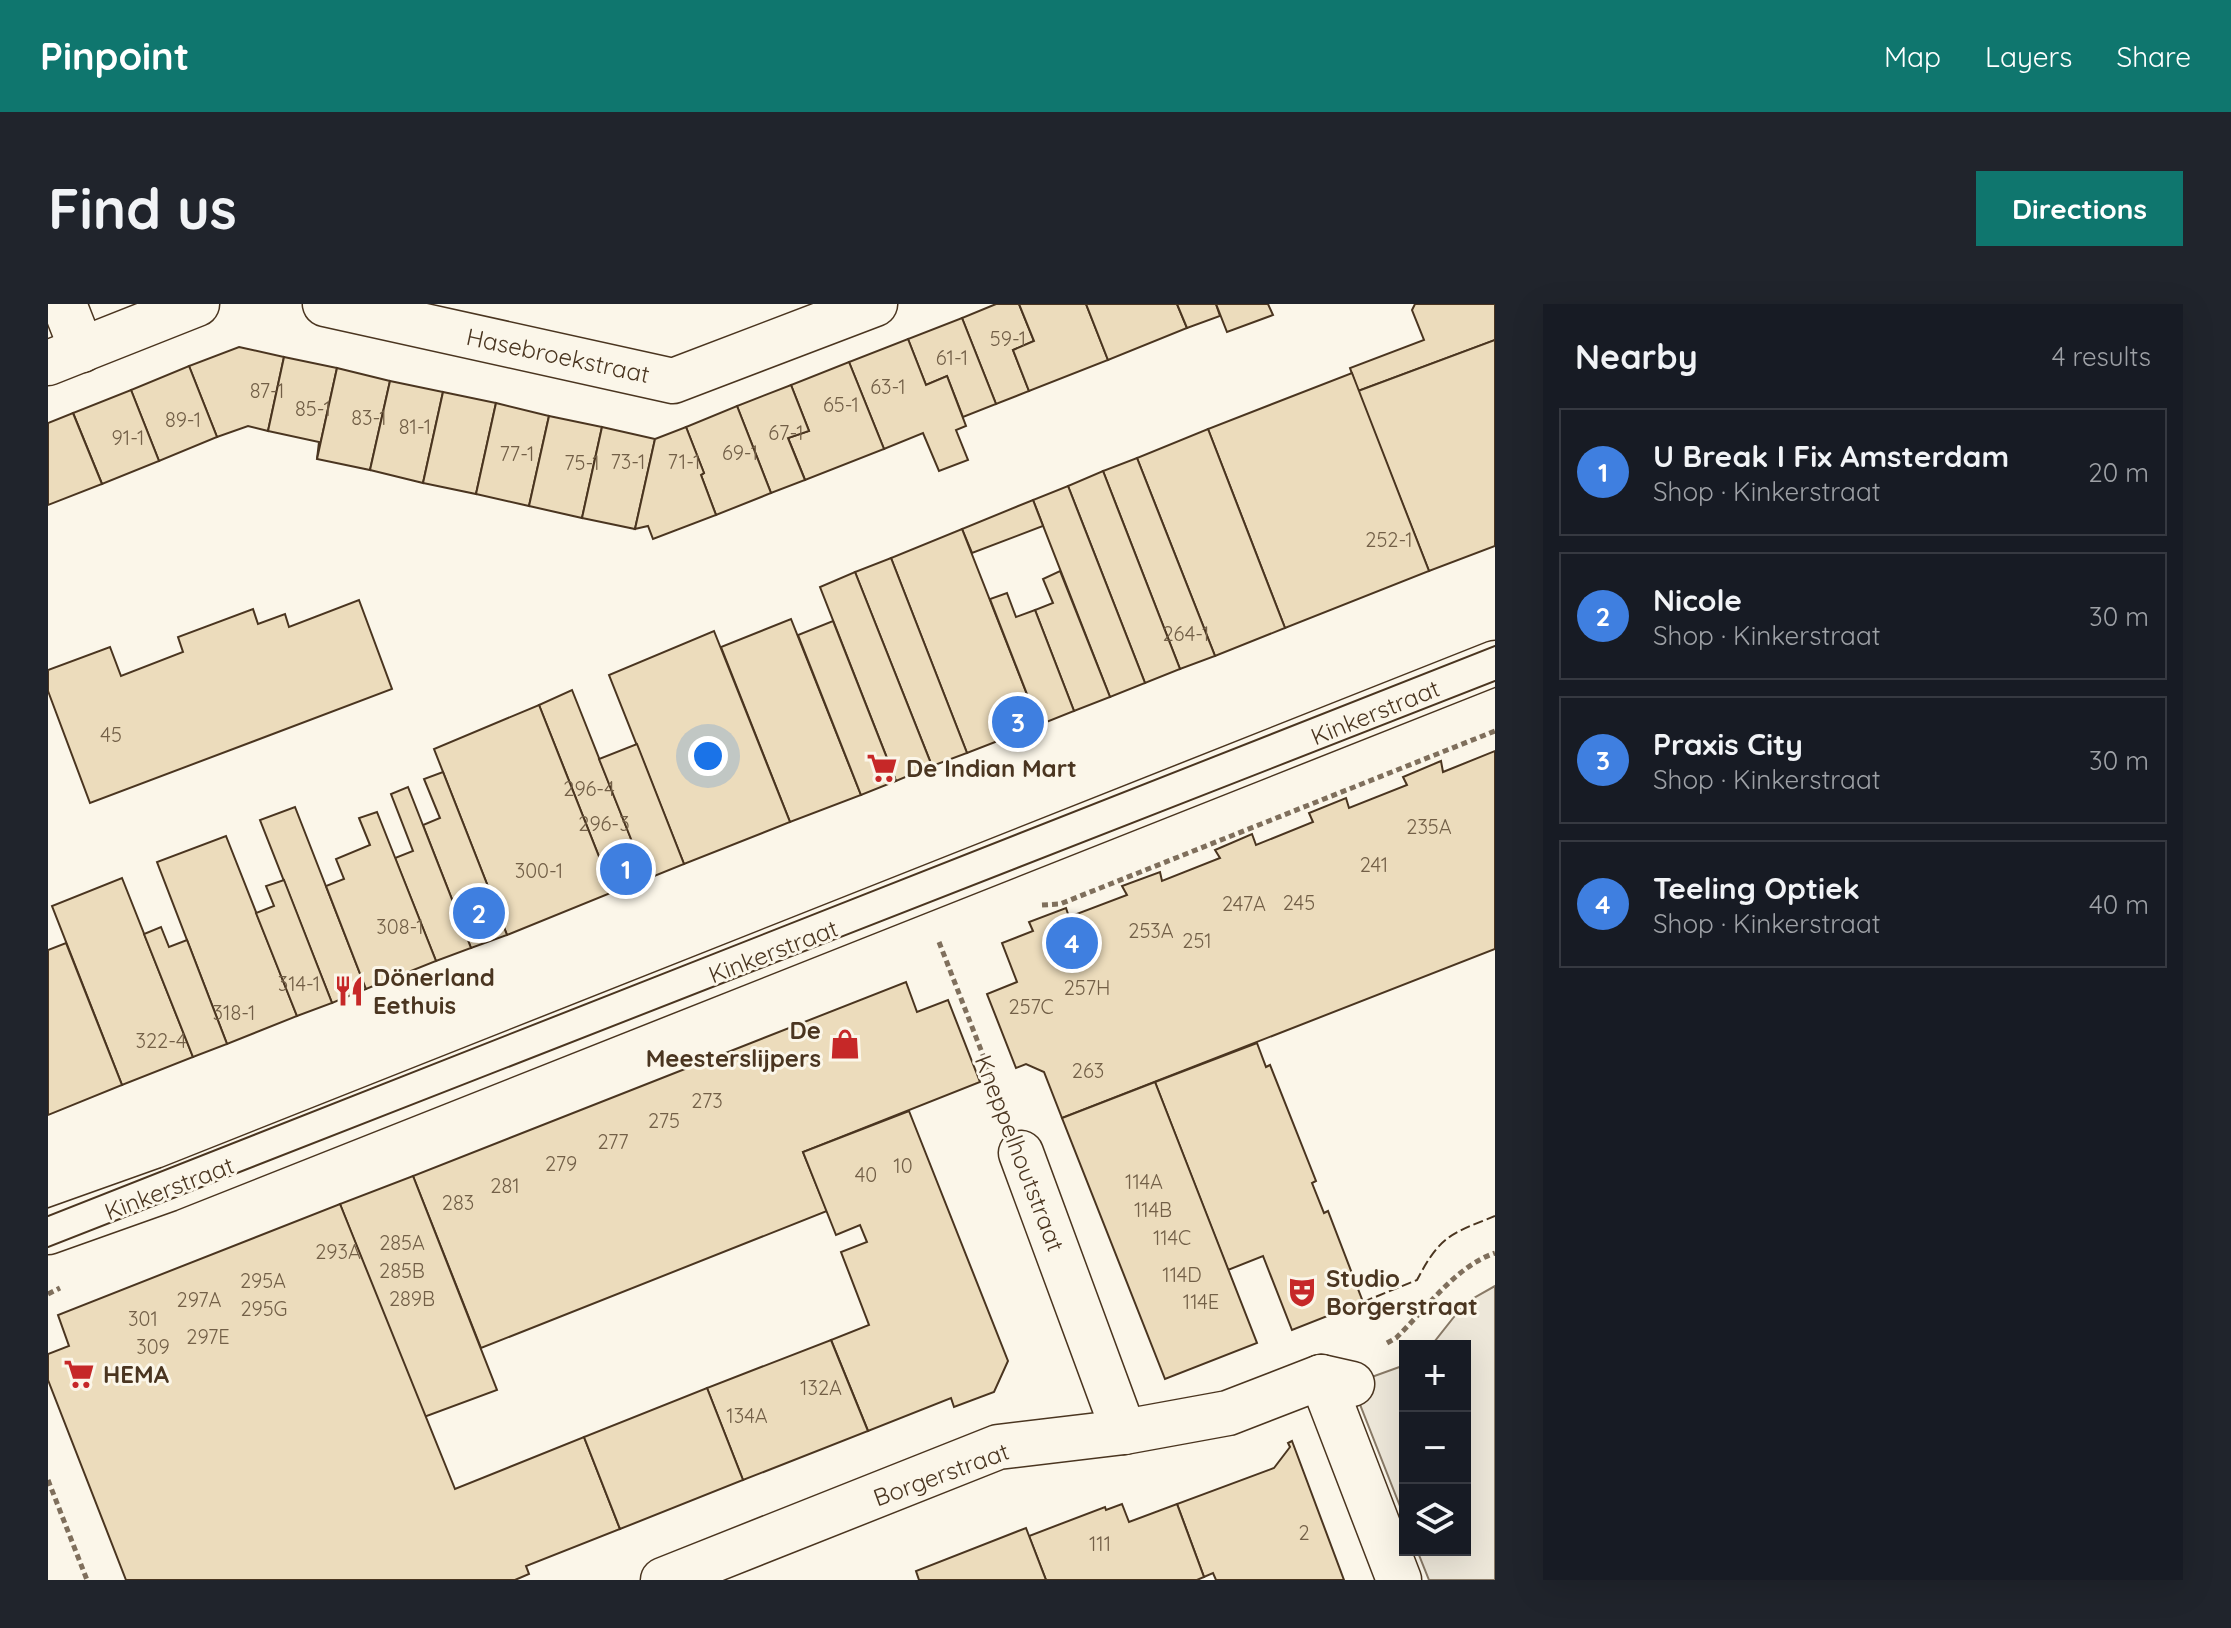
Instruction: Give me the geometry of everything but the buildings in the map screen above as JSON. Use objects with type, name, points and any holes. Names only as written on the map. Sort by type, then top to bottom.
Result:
[{"type":"street","points":[[64,304],[65,356],[197,304]]},
{"type":"street","name":"Hasebroekstraat","points":[[325,304],[673,381],[875,304]]},
{"type":"street","name":"Kinkerstraat","points":[[48,1232],[169,1189],[1495,663]]},
{"type":"street","name":"Kneppelhoutstraat","points":[[1021,1153],[1124,1432]]},
{"type":"street","points":[[1336,1381],[1399,1580]]},
{"type":"street","name":"Borgerstraat","points":[[663,1580],[998,1447],[1124,1432],[1228,1413],[1336,1381]]},
{"type":"path","name":"Kneppelhoutstraat","points":[[920,893],[1021,1153]]},
{"type":"path","points":[[1336,1381],[1396,1338],[1452,1280],[1478,1258],[1495,1253]]},
{"type":"path","points":[[48,1480],[87,1580]]},
{"type":"shaded area","points":[[1495,1286],[1495,1580],[1429,1580],[1419,1556],[1471,1556],[1471,1340],[1436,1340],[1465,1303]]},
{"type":"shaded area","points":[[1399,1367],[1399,1504],[1352,1384]]},
{"type":"tram line","points":[[48,1216],[1495,646]]},
{"type":"tram line","points":[[48,1247],[1495,681]]},
{"type":"fence","points":[[1363,1302],[1417,1280],[1433,1254],[1448,1238],[1495,1216]]},
{"type":"place","name":"Praxis City","points":[[1018,722]]},
{"type":"place","name":"De Indian Mart","points":[[882,768]]},
{"type":"place","name":"U Break I Fix Amsterdam","points":[[626,869]]},
{"type":"place","name":"Nicole","points":[[479,913]]},
{"type":"place","name":"Teeling Optiek","points":[[1072,943]]},
{"type":"place","name":"Dönerland Eethuis","points":[[349,991]]},
{"type":"place","name":"De Meesterslijpers","points":[[845,1044]]},
{"type":"place","name":"Studio Borgerstraat","points":[[1302,1292]]},
{"type":"place","name":"HEMA","points":[[79,1374]]}]
